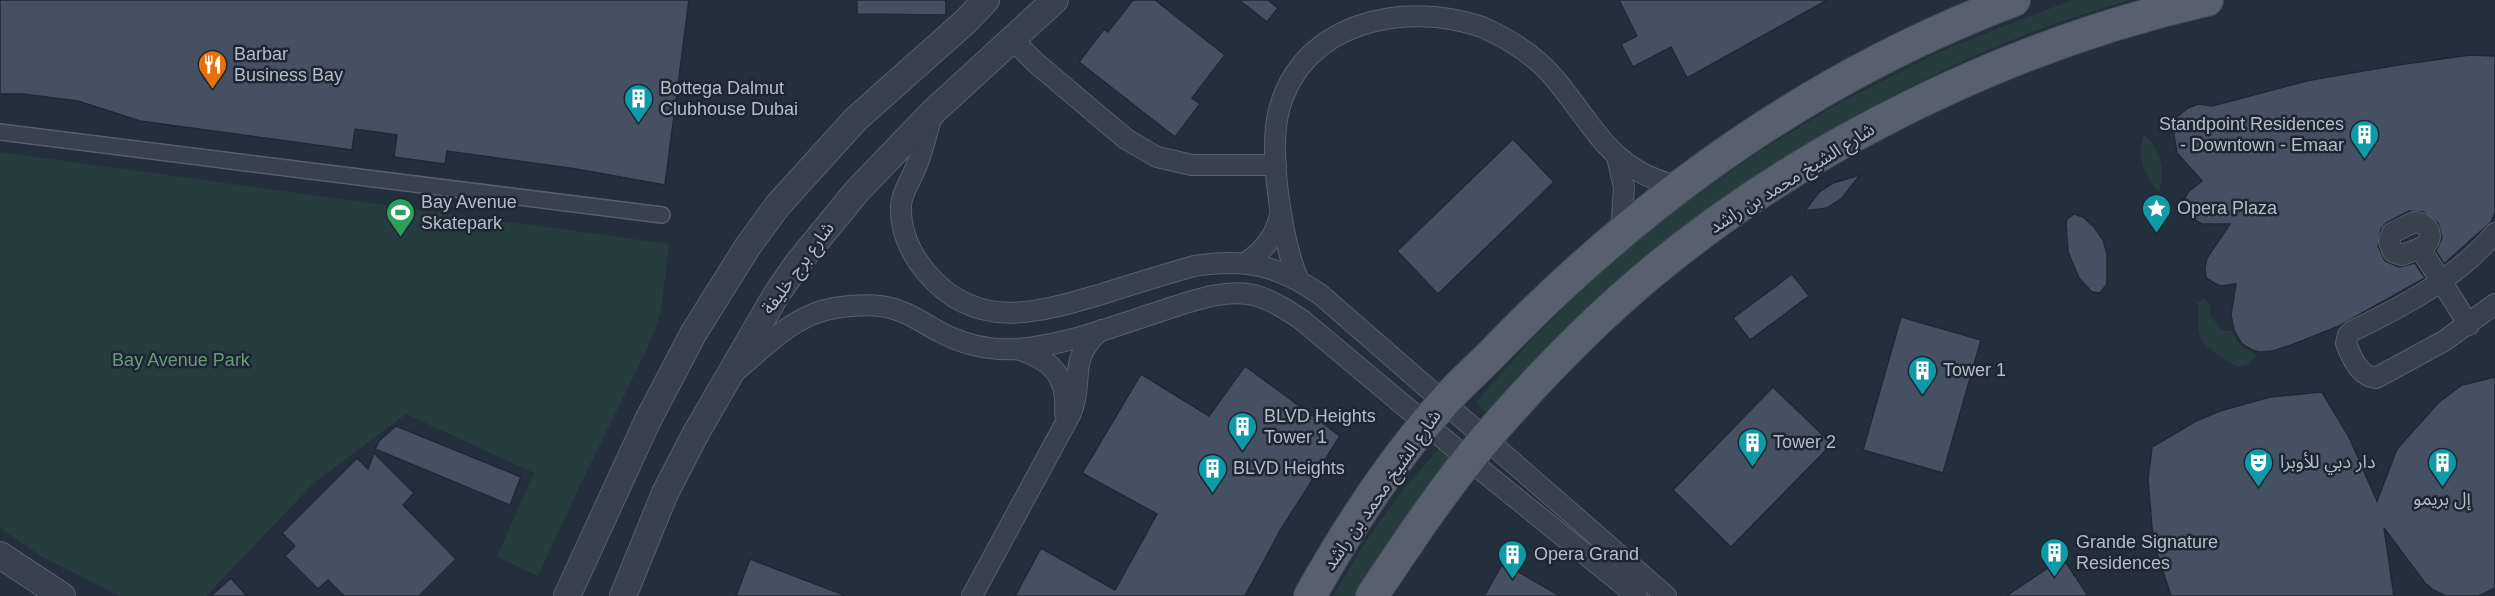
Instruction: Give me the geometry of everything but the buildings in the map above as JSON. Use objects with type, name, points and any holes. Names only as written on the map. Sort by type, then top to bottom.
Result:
[{"type":"main road","name":"شارع الشيخ محمد بن راشد","points":[[1310,596],[1357,518],[1436,413],[1532,312],[1621,233],[1678,186],[1761,127],[1849,76],[1941,31],[2014,0]]},
{"type":"main road","name":"شارع الشيخ محمد بن راشد","points":[[1372,596],[1403,549],[1477,449],[1569,348],[1619,301],[1697,237],[1784,178],[1876,125],[1972,78],[2123,21],[2207,0]]},
{"type":"street","points":[[567,596],[647,422],[693,334],[748,246],[778,205],[856,119],[950,36],[986,0]]},
{"type":"street","name":"شارع برج خليفة","points":[[623,596],[665,493],[696,433],[776,295],[798,263],[858,190],[934,111],[1055,0]]},
{"type":"street","points":[[1298,279],[1286,245],[1276,165],[1275,137],[1279,110],[1288,84],[1303,62],[1334,34],[1355,23],[1378,16],[1402,13],[1453,18],[1479,26],[1504,38],[1527,53],[1554,78],[1617,158],[1645,176],[1678,186]]},
{"type":"street","points":[[1013,40],[1126,139],[1158,157],[1192,165],[1276,165]]},
{"type":"street","points":[[934,111],[917,165],[901,204],[908,245],[936,284],[951,296],[973,308],[1015,314],[1036,312],[1194,266],[1221,262],[1247,262],[1274,268],[1298,279],[1321,295],[1436,413],[1636,596]]},
{"type":"street","points":[[0,132],[662,215]]},
{"type":"street","points":[[1617,158],[1624,186],[1621,233]]},
{"type":"street","points":[[1247,262],[1271,240],[1278,225],[1281,209]]},
{"type":"street","points":[[2495,233],[2468,261],[2441,282],[2348,334],[2346,343],[2361,372],[2370,377],[2381,376],[2469,325],[2495,304]]},
{"type":"street","points":[[2420,248],[2469,325]]},
{"type":"street","points":[[1017,349],[1059,342],[1201,299],[1227,294],[1253,295],[1278,304],[1436,413],[1477,449],[1666,596]]},
{"type":"street","points":[[732,374],[786,328],[800,320],[834,308],[877,305],[894,309],[968,343],[1017,349],[1044,360],[1061,380],[1066,404],[1064,422]]},
{"type":"street","points":[[972,596],[1076,402],[1079,358],[1088,342],[1102,330]]},
{"type":"street","points":[[0,555],[62,596]]},
{"type":"green space","points":[[2072,0],[2131,0],[2077,16],[1973,57],[1872,107],[1823,135],[1728,196],[1655,249],[1582,317],[1490,417],[1476,402],[1529,342],[1604,269],[1672,212],[1755,154],[1836,105],[1936,53]]},
{"type":"green space","points":[[2144,134],[2158,154],[2162,168],[2159,192],[2149,179],[2143,165],[2141,150]]},
{"type":"green space","name":"Bay Avenue Park","points":[[0,152],[669,244],[661,312],[648,347],[538,576],[497,557],[534,473],[406,414],[315,482],[206,596],[120,596],[41,556],[0,528]]},
{"type":"green space","points":[[2204,299],[2210,305],[2211,316],[2222,331],[2231,331],[2240,345],[2257,355],[2248,364],[2236,366],[2204,343],[2199,332],[2197,303]]},
{"type":"green space","points":[[1444,443],[1457,457],[1357,596],[1333,596],[1371,534],[1402,491]]},
{"type":"place","name":"Barbar Business Bay","points":[[213,90]]},
{"type":"place","name":"Bottega Dalmut Clubhouse Dubai","points":[[639,124]]},
{"type":"place","name":"Standpoint Residences - Downtown - Emaar","points":[[2365,160]]},
{"type":"place","name":"Opera Plaza","points":[[2156,234]]},
{"type":"place","name":"Bay Avenue Skatepark","points":[[400,238]]},
{"type":"place","name":"Tower 1","points":[[1922,396]]},
{"type":"place","name":"BLVD Heights Tower 1","points":[[1243,452]]},
{"type":"place","name":"Tower 2","points":[[1752,468]]},
{"type":"place","name":"دار دبي للأوبرا","points":[[2259,488]]},
{"type":"place","name":"إل بريمو","points":[[2442,488]]},
{"type":"place","name":"BLVD Heights","points":[[1212,494]]},
{"type":"place","name":"Grande Signature Residences","points":[[2055,578]]},
{"type":"place","name":"Opera Grand","points":[[1513,580]]}]
